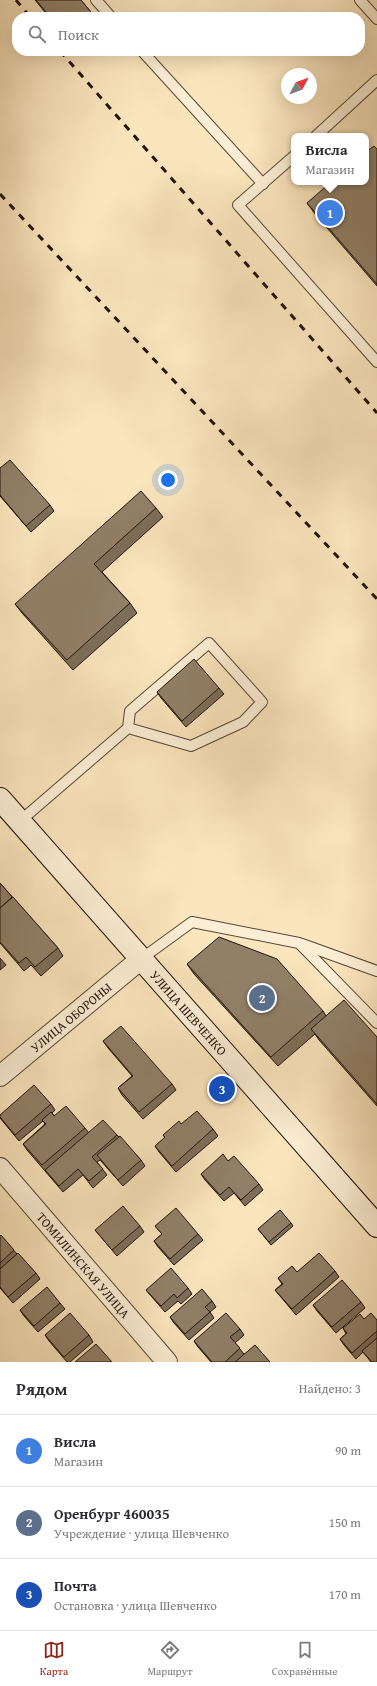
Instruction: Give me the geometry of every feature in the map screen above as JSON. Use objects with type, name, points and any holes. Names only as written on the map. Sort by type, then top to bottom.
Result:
[{"type":"main road","name":"УЛИЦА ШЕВЧЕНКО","points":[[0,800],[377,1226]]},
{"type":"street","name":"УЛИЦА ОБОРОНЫ","points":[[0,1076],[141,959]]},
{"type":"street","name":"ТОМИЛИНСКАЯ УЛИЦА","points":[[0,1168],[167,1362]]},
{"type":"lane","points":[[96,0],[107,12]]},
{"type":"lane","points":[[360,0],[377,19]]},
{"type":"lane","points":[[147,56],[263,184]]},
{"type":"lane","points":[[319,133],[377,80]]},
{"type":"lane","points":[[291,159],[238,205],[377,362]]},
{"type":"lane","points":[[19,822],[128,728],[130,711],[209,643],[262,702],[243,722],[191,746],[128,728]]},
{"type":"lane","points":[[141,959],[192,922],[299,943],[377,970]]},
{"type":"lane","points":[[299,943],[377,1023]]},
{"type":"building","points":[[36,0],[81,0],[91,12],[46,12]]},
{"type":"building","points":[[374,146],[377,149],[377,284],[307,203],[328,185],[369,185],[369,150]]},
{"type":"building","points":[[10,460],[50,505],[26,526],[0,495],[0,468]]},
{"type":"building","points":[[141,491],[156,508],[94,564],[130,603],[67,660],[15,604]]},
{"type":"building","points":[[194,659],[219,688],[182,721],[157,692]]},
{"type":"building","points":[[0,883],[12,897],[0,908]]},
{"type":"building","points":[[13,897],[58,948],[35,967],[26,957],[19,963],[0,942],[0,908]]},
{"type":"building","points":[[219,937],[277,959],[323,1011],[271,1057],[187,964]]},
{"type":"building","points":[[344,1000],[377,1037],[377,1104],[311,1029]]},
{"type":"building","points":[[121,1026],[172,1084],[139,1112],[118,1088],[133,1076],[103,1041]]},
{"type":"building","points":[[34,1085],[51,1104],[15,1135],[0,1115]]},
{"type":"building","points":[[66,1106],[85,1128],[42,1165],[23,1144],[46,1124],[42,1120],[51,1112],[54,1116]]},
{"type":"building","points":[[197,1111],[213,1129],[172,1166],[155,1146],[165,1137],[163,1135],[179,1121],[181,1124]]},
{"type":"building","points":[[103,1120],[117,1135],[92,1157],[103,1169],[89,1181],[78,1169],[59,1186],[45,1170]]},
{"type":"building","points":[[120,1136],[141,1160],[118,1180],[97,1155]]},
{"type":"building","points":[[223,1154],[228,1161],[234,1156],[259,1184],[241,1200],[229,1187],[220,1195],[201,1174]]},
{"type":"building","points":[[123,1206],[140,1226],[112,1250],[95,1230]]},
{"type":"building","points":[[176,1208],[198,1234],[170,1259],[154,1241],[162,1234],[155,1226]]},
{"type":"building","points":[[280,1210],[291,1223],[269,1242],[258,1229]]},
{"type":"building","points":[[1,1235],[14,1250],[0,1263],[0,1236]]},
{"type":"building","points":[[18,1253],[36,1273],[8,1297],[0,1287],[0,1269]]},
{"type":"building","points":[[319,1253],[335,1271],[292,1309],[275,1290],[283,1284],[278,1278],[292,1266],[297,1272]]},
{"type":"building","points":[[171,1268],[188,1288],[177,1298],[174,1294],[161,1306],[146,1290]]},
{"type":"building","points":[[342,1280],[361,1302],[332,1327],[313,1305]]},
{"type":"building","points":[[47,1287],[60,1303],[34,1326],[20,1310]]},
{"type":"building","points":[[202,1289],[212,1301],[205,1307],[210,1312],[185,1334],[170,1317]]},
{"type":"building","points":[[70,1313],[89,1335],[64,1357],[45,1335]]},
{"type":"building","points":[[226,1313],[240,1329],[230,1337],[240,1348],[225,1362],[212,1362],[194,1341]]},
{"type":"building","points":[[371,1313],[377,1320],[377,1331],[352,1353],[340,1339],[347,1333],[343,1328],[360,1314],[364,1319]]},
{"type":"building","points":[[377,1338],[377,1362],[372,1362],[362,1351]]},
{"type":"building","points":[[96,1344],[112,1362],[75,1362]]},
{"type":"building","points":[[255,1345],[270,1362],[235,1362]]},
{"type":"railway","points":[[16,0],[26,12]]},
{"type":"railway","points":[[64,56],[377,413]]},
{"type":"railway","points":[[0,194],[377,599]]},
{"type":"place","name":"Висла","points":[[330,213]]},
{"type":"place","name":"Оренбург 460035","points":[[262,998]]},
{"type":"place","name":"Почта","points":[[222,1089]]}]
